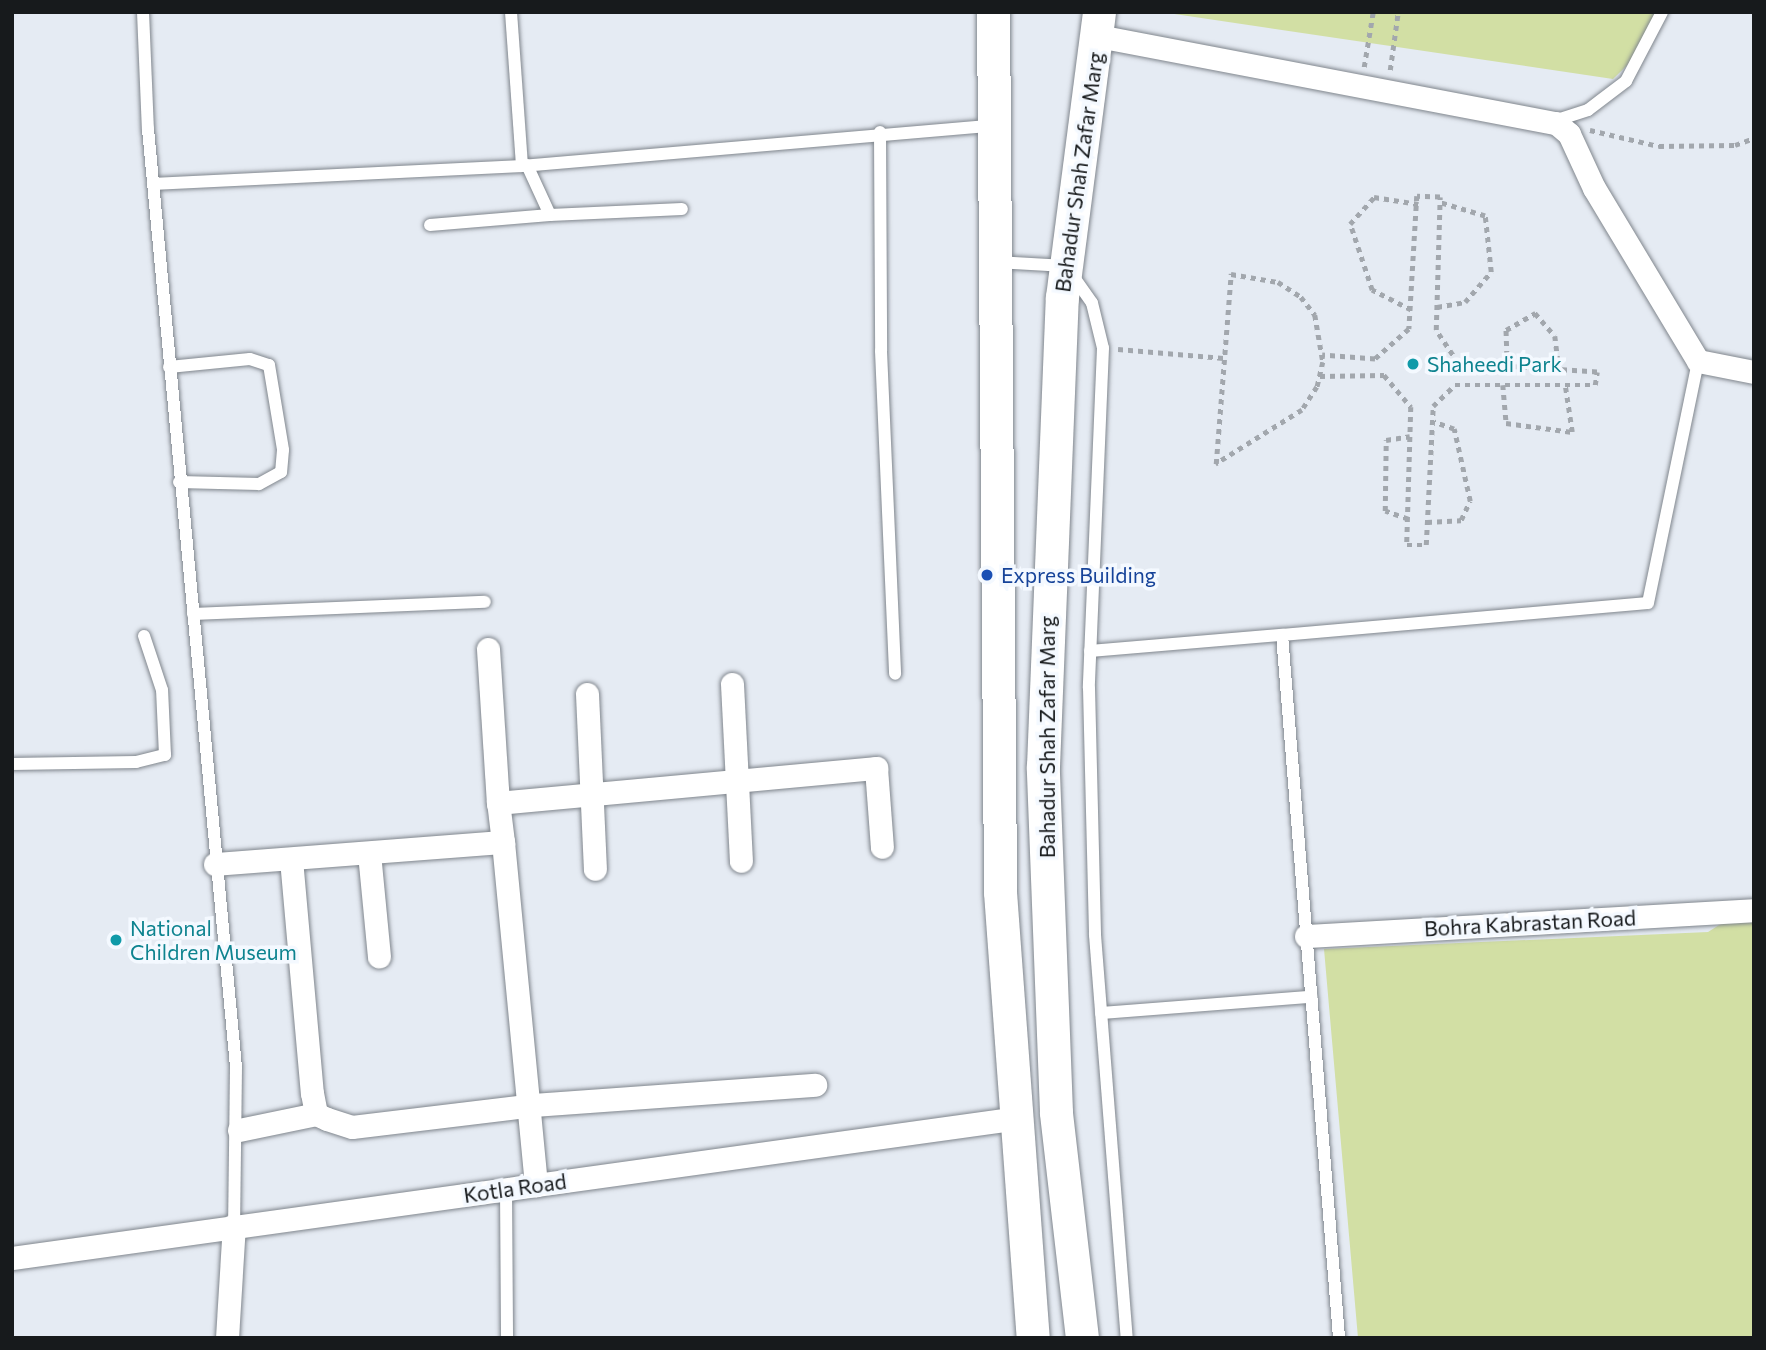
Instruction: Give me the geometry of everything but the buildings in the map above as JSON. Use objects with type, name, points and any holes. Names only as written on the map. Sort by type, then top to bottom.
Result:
[{"type":"main road","points":[[993,12],[1000,892],[1034,1338]]},
{"type":"main road","name":"Bahadur Shah Zafar Marg","points":[[1082,1338],[1056,1112],[1043,766],[1066,266],[1098,24]]},
{"type":"street","points":[[1098,24],[1361,85],[1551,122],[1569,134],[1594,188],[1698,361],[1754,372]]},
{"type":"street","points":[[488,649],[498,803],[533,1105],[537,1185]]},
{"type":"street","points":[[732,684],[741,861]]},
{"type":"street","points":[[587,694],[596,869]]},
{"type":"street","points":[[498,803],[876,768],[882,847]]},
{"type":"street","points":[[215,864],[503,842]]},
{"type":"street","points":[[369,853],[379,957]]},
{"type":"street","points":[[291,859],[316,1114]]},
{"type":"street","name":"Bohra Kabrastan Road","points":[[1306,936],[1754,910]]},
{"type":"street","points":[[239,1130],[316,1114],[352,1127],[533,1105],[815,1085]]},
{"type":"street","name":"Kotla Road","points":[[12,1258],[1018,1118]]},
{"type":"street","points":[[227,1338],[234,1225]]},
{"type":"lane","points":[[143,12],[153,184],[239,1130],[234,1225]]},
{"type":"lane","points":[[511,12],[524,165],[550,215]]},
{"type":"lane","points":[[1551,122],[1588,110],[1626,81],[1662,12]]},
{"type":"lane","points":[[153,184],[524,165],[880,132],[993,125]]},
{"type":"lane","points":[[880,132],[881,351],[895,674]]},
{"type":"lane","points":[[430,225],[550,215],[682,209]]},
{"type":"lane","points":[[996,262],[1066,266],[1092,303],[1103,348],[1090,651],[1101,1013],[1127,1338]]},
{"type":"lane","points":[[169,367],[250,359],[270,365],[283,450],[281,472],[259,484],[179,482]]},
{"type":"lane","points":[[1090,651],[1648,603],[1698,361]]},
{"type":"lane","points":[[193,614],[485,602]]},
{"type":"lane","points":[[1282,635],[1339,1338]]},
{"type":"lane","points":[[12,764],[136,762],[165,755],[162,690],[144,636]]},
{"type":"lane","points":[[1101,1013],[1311,997]]},
{"type":"lane","points":[[506,1189],[507,1338]]},
{"type":"path","points":[[1361,85],[1373,12]]},
{"type":"path","points":[[1387,90],[1398,12]]},
{"type":"path","points":[[1620,136],[1660,146],[1735,145],[1754,138]]},
{"type":"path","points":[[1411,310],[1372,290],[1350,224],[1374,197],[1418,204]]},
{"type":"path","points":[[1320,376],[1384,375],[1411,407],[1407,545],[1426,545],[1433,406],[1455,386],[1595,385],[1597,372],[1458,363],[1436,330],[1440,197],[1417,197],[1409,329],[1375,359],[1322,355]]},
{"type":"path","points":[[1437,307],[1465,302],[1491,272],[1485,216],[1440,202]]},
{"type":"path","points":[[1231,274],[1279,282],[1301,298],[1315,314],[1322,355],[1320,376],[1302,410],[1216,464],[1231,274]]},
{"type":"path","points":[[1507,366],[1506,330],[1535,313],[1555,336],[1559,369]]},
{"type":"path","points":[[1103,348],[1224,358]]},
{"type":"path","points":[[1503,386],[1506,423],[1572,432],[1565,385]]},
{"type":"path","points":[[1427,523],[1461,520],[1470,501],[1454,429],[1434,422]]},
{"type":"path","points":[[1408,519],[1385,511],[1386,440],[1410,436]]},
{"type":"green space","points":[[1161,12],[1658,12],[1649,44],[1613,79]]},
{"type":"green space","points":[[1754,903],[1754,1338],[1358,1338],[1324,949],[1708,932]]},
{"type":"place","name":"Shaheedi Park","points":[[1413,364]]},
{"type":"place","name":"Express Building","points":[[987,575]]},
{"type":"place","name":"National Children Museum","points":[[116,940]]}]
